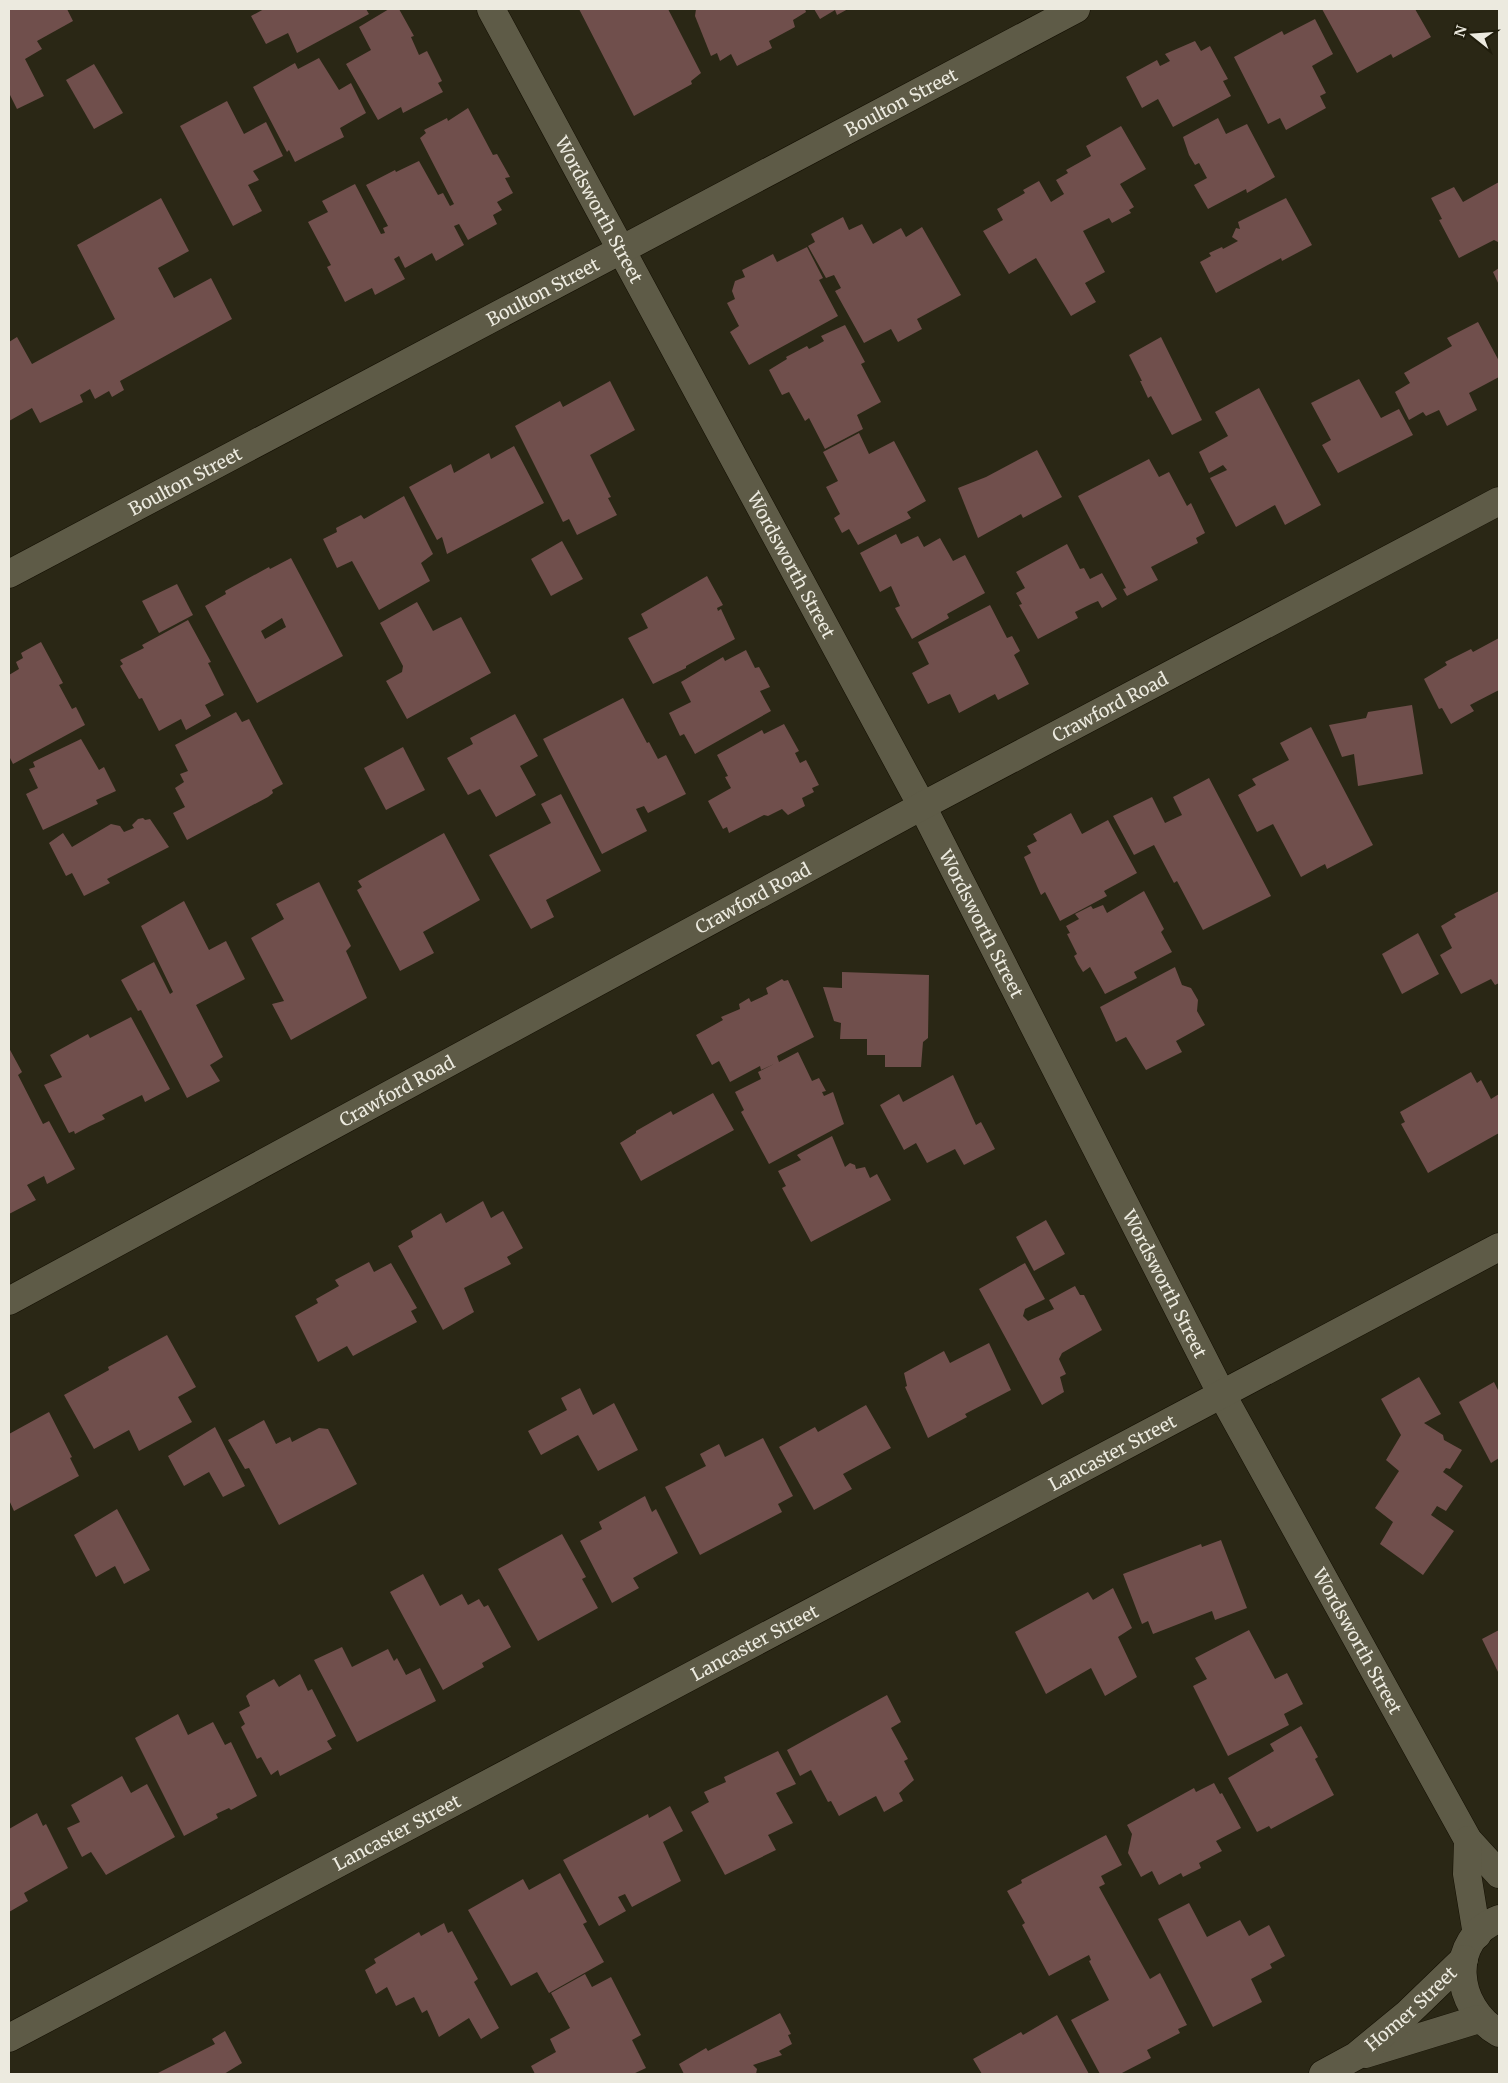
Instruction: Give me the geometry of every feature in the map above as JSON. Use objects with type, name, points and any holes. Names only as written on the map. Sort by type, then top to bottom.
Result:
[{"type":"street","name":"Wordsworth Street","points":[[491,9],[922,806],[1221,1393],[1468,1840],[1499,1874]]},
{"type":"street","name":"Boulton Street","points":[[9,574],[1076,9]]},
{"type":"street","name":"Crawford Road","points":[[9,1301],[922,806],[1499,501]]},
{"type":"street","name":"Lancaster Street","points":[[9,2038],[1499,1247]]},
{"type":"street","points":[[1468,1840],[1467,1874],[1477,1935]]},
{"type":"street","points":[[1489,2026],[1468,2001],[1462,1980],[1464,1959],[1477,1935],[1492,1922],[1499,1919]]},
{"type":"street","name":"Homer Street","points":[[1323,2074],[1356,2056],[1407,2014],[1464,1959]]},
{"type":"street","name":"Homer Street","points":[[1356,2056],[1489,2026]]},
{"type":"building","points":[[9,9],[67,9],[73,21],[37,41],[42,49],[25,59],[44,96],[17,109],[9,93]]},
{"type":"building","points":[[264,9],[366,9],[369,14],[297,53],[288,33],[266,44],[251,16]]},
{"type":"building","points":[[389,9],[399,9],[414,36],[411,37],[419,55],[427,51],[442,81],[438,83],[443,92],[403,113],[401,107],[378,120],[346,64],[371,50],[359,27]]},
{"type":"building","points":[[579,9],[668,9],[701,73],[691,81],[692,84],[634,116]]},
{"type":"building","points":[[696,9],[805,9],[806,12],[793,20],[795,27],[769,41],[772,48],[737,66],[731,54],[720,61],[717,53],[711,56],[695,16]]},
{"type":"building","points":[[814,9],[848,9],[837,15],[835,10],[820,19]]},
{"type":"building","points":[[1322,9],[1415,9],[1431,37],[1393,58],[1391,54],[1357,73]]},
{"type":"building","points":[[1315,19],[1333,54],[1312,66],[1326,93],[1320,96],[1326,108],[1286,130],[1280,118],[1268,124],[1234,57],[1282,31],[1284,35]]},
{"type":"building","points":[[1195,41],[1201,51],[1210,46],[1228,79],[1223,81],[1231,96],[1173,127],[1158,99],[1142,108],[1126,77],[1157,60],[1160,66],[1170,61],[1165,54]]},
{"type":"building","points":[[319,58],[339,90],[351,83],[366,113],[340,128],[344,137],[295,162],[289,150],[287,152],[253,87],[295,63],[298,69]]},
{"type":"building","points":[[94,64],[123,113],[94,129],[66,80]]},
{"type":"building","points":[[227,101],[244,134],[266,122],[283,156],[253,171],[259,180],[248,185],[262,211],[233,226],[180,126]]},
{"type":"building","points":[[468,108],[493,155],[497,154],[510,177],[505,178],[513,193],[497,202],[502,210],[493,215],[497,224],[468,240],[459,224],[454,226],[464,245],[436,261],[432,253],[405,268],[399,256],[394,259],[405,279],[375,295],[372,288],[345,302],[327,267],[331,265],[308,222],[328,212],[322,201],[355,184],[381,234],[385,233],[383,228],[388,226],[366,185],[395,170],[396,172],[419,161],[438,195],[443,193],[450,206],[454,204],[420,138],[426,133],[424,130],[447,118],[448,121]]},
{"type":"building","points":[[1218,118],[1226,134],[1247,124],[1275,177],[1247,193],[1246,189],[1208,209],[1194,185],[1207,178],[1199,163],[1195,165],[1189,155],[1183,137]]},
{"type":"building","points":[[1121,126],[1146,169],[1120,184],[1134,207],[1129,210],[1131,213],[1112,223],[1109,218],[1083,231],[1105,272],[1085,283],[1096,302],[1071,316],[1036,258],[1009,274],[983,231],[1003,220],[997,209],[1025,193],[1023,190],[1039,181],[1051,202],[1064,194],[1056,180],[1068,173],[1066,170],[1091,156],[1086,146]]},
{"type":"building","points":[[1499,182],[1498,242],[1494,240],[1459,258],[1439,220],[1442,219],[1431,198],[1454,187],[1463,202]]},
{"type":"building","points":[[161,198],[189,251],[158,268],[174,298],[211,278],[232,319],[120,381],[124,390],[112,397],[109,391],[95,399],[90,389],[80,395],[83,402],[40,423],[32,408],[9,421],[9,342],[17,337],[32,364],[115,319],[77,245]]},
{"type":"building","points":[[1286,198],[1312,245],[1282,261],[1281,258],[1216,293],[1200,262],[1211,256],[1209,253],[1222,247],[1223,249],[1238,241],[1232,237],[1236,228],[1240,229],[1238,222]]},
{"type":"building","points":[[843,217],[849,230],[862,224],[873,244],[901,228],[906,237],[922,227],[961,295],[917,319],[922,329],[898,342],[891,329],[864,343],[835,291],[841,288],[834,275],[826,278],[808,246],[815,242],[811,234]]},
{"type":"building","points":[[807,247],[823,278],[819,280],[838,316],[749,365],[730,332],[739,326],[727,303],[735,299],[732,291],[735,281],[745,277],[742,270],[773,254],[777,262]]},
{"type":"building","points":[[1499,268],[1499,285],[1493,272]]},
{"type":"building","points":[[1478,322],[1499,361],[1499,377],[1469,393],[1477,410],[1447,426],[1439,410],[1426,416],[1423,412],[1409,420],[1395,392],[1410,383],[1404,373],[1452,346],[1447,338]]},
{"type":"building","points":[[845,325],[865,362],[861,364],[881,402],[857,415],[863,429],[825,449],[809,418],[805,421],[789,392],[782,395],[769,370],[787,359],[786,357],[807,346],[809,349],[824,341],[821,336]]},
{"type":"building","points":[[1161,337],[1202,420],[1172,435],[1151,396],[1148,398],[1129,355]]},
{"type":"building","points":[[1359,379],[1381,418],[1399,409],[1413,435],[1338,473],[1322,445],[1331,440],[1311,403]]},
{"type":"building","points":[[610,381],[635,430],[590,455],[611,497],[608,498],[617,515],[577,535],[569,519],[563,522],[515,426],[560,401],[563,407]]},
{"type":"building","points":[[1259,388],[1321,505],[1285,525],[1275,505],[1236,527],[1210,478],[1227,470],[1223,465],[1209,473],[1199,452],[1228,436],[1215,412]]},
{"type":"building","points":[[859,433],[869,454],[894,441],[926,501],[907,512],[911,518],[858,545],[849,529],[842,533],[834,518],[840,514],[826,487],[838,481],[823,452]]},
{"type":"building","points":[[514,446],[544,503],[447,554],[442,537],[437,540],[409,487],[451,464],[454,473],[489,453],[491,459]]},
{"type":"building","points":[[1037,450],[1062,497],[1023,518],[1021,514],[978,538],[958,488],[986,477]]},
{"type":"building","points":[[1149,459],[1159,477],[1169,472],[1187,506],[1191,503],[1205,533],[1196,538],[1198,543],[1151,567],[1158,580],[1127,596],[1123,589],[1126,588],[1078,496]]},
{"type":"building","points":[[404,496],[433,554],[421,563],[430,581],[379,610],[352,561],[337,568],[323,539],[337,532],[336,528],[361,515],[364,519]]},
{"type":"building","points":[[896,534],[901,544],[918,536],[924,547],[940,538],[953,561],[965,555],[985,593],[947,614],[949,618],[912,639],[895,608],[900,606],[891,586],[880,592],[860,553]]},
{"type":"building","points":[[562,541],[583,579],[551,596],[531,559]]},
{"type":"building","points":[[1067,544],[1080,569],[1084,568],[1090,579],[1102,573],[1117,599],[1102,608],[1098,601],[1075,612],[1078,618],[1038,639],[1019,605],[1022,604],[1016,593],[1025,588],[1016,572]]},
{"type":"building","points":[[291,558],[343,656],[257,703],[205,606],[226,594],[225,591],[269,567],[270,569]],"holes":[[[282,618],[286,627],[265,639],[261,631]]]},
{"type":"building","points":[[707,576],[723,605],[717,608],[718,611],[721,609],[735,639],[686,666],[686,668],[653,684],[628,638],[648,628],[641,614]]},
{"type":"building","points":[[177,584],[193,615],[159,633],[142,601]]},
{"type":"building","points":[[417,602],[433,631],[461,617],[491,673],[407,719],[386,681],[402,672],[403,666],[380,623]]},
{"type":"building","points":[[990,605],[1007,638],[1012,636],[1020,651],[1014,655],[1029,684],[998,700],[995,694],[959,713],[950,694],[928,704],[912,673],[929,664],[918,642]]},
{"type":"building","points":[[188,620],[211,662],[208,663],[224,695],[205,705],[211,716],[186,730],[181,719],[159,731],[142,698],[139,699],[120,666],[123,664],[120,660],[144,648],[142,645]]},
{"type":"building","points":[[1499,638],[1499,690],[1470,705],[1474,711],[1451,724],[1442,708],[1439,709],[1424,679],[1447,665],[1445,662],[1471,649],[1473,652]]},
{"type":"building","points":[[41,642],[63,683],[59,685],[72,709],[76,707],[85,725],[13,764],[9,756],[9,675],[19,669],[16,662],[23,658],[21,653]]},
{"type":"building","points":[[746,650],[755,668],[759,667],[770,687],[760,691],[771,711],[695,754],[684,734],[680,736],[669,713],[691,702],[681,682],[723,657],[725,661]]},
{"type":"building","points":[[623,698],[647,743],[649,742],[658,759],[666,755],[686,794],[648,813],[644,806],[636,809],[647,831],[602,854],[543,739]]},
{"type":"building","points":[[1412,705],[1423,774],[1358,786],[1354,754],[1342,757],[1329,725],[1366,718],[1368,712]]},
{"type":"building","points":[[236,712],[242,722],[249,719],[283,784],[272,790],[273,793],[268,797],[187,840],[173,813],[185,807],[175,788],[184,782],[180,774],[188,771],[175,745]]},
{"type":"building","points":[[515,714],[538,756],[520,766],[536,795],[496,817],[480,789],[468,795],[447,758],[473,744],[470,738]]},
{"type":"building","points":[[784,724],[799,751],[795,753],[800,763],[806,760],[819,785],[812,788],[814,792],[802,798],[805,806],[788,815],[782,809],[768,816],[764,815],[729,833],[727,827],[723,829],[708,801],[731,788],[725,777],[728,776],[717,755],[762,730],[764,734]]},
{"type":"building","points":[[1311,727],[1373,845],[1327,869],[1325,864],[1301,877],[1273,824],[1257,832],[1238,795],[1256,785],[1252,779],[1289,760],[1280,743]]},
{"type":"building","points":[[81,739],[99,770],[104,767],[116,791],[96,800],[98,804],[43,830],[26,794],[38,788],[29,769],[35,767],[33,762]]},
{"type":"building","points":[[403,747],[425,790],[386,810],[364,768]]},
{"type":"building","points":[[1209,778],[1271,896],[1203,930],[1177,881],[1174,883],[1154,845],[1134,855],[1113,816],[1152,797],[1165,823],[1182,815],[1173,797]]},
{"type":"building","points":[[561,794],[601,871],[546,900],[554,917],[531,929],[489,855],[551,823],[541,804]]},
{"type":"building","points":[[1071,813],[1082,834],[1108,820],[1137,873],[1104,891],[1107,896],[1060,921],[1045,892],[1041,895],[1024,857],[1031,853],[1027,846],[1037,841],[1033,834]]},
{"type":"building","points":[[143,818],[145,820],[150,819],[169,847],[107,879],[110,883],[84,896],[72,873],[66,876],[49,843],[63,833],[72,847],[111,824],[120,826],[124,832],[134,828],[132,825],[138,819]]},
{"type":"building","points":[[444,833],[480,900],[423,932],[434,953],[400,971],[357,890],[362,887],[358,881]]},
{"type":"building","points":[[319,882],[351,946],[346,951],[367,998],[291,1040],[272,1004],[284,1001],[251,938],[284,919],[276,904]]},
{"type":"building","points":[[1144,891],[1164,929],[1161,932],[1172,952],[1134,972],[1137,978],[1105,994],[1090,967],[1083,972],[1078,964],[1074,956],[1077,954],[1067,934],[1070,933],[1066,926],[1079,919],[1075,914],[1091,906],[1093,909],[1103,905],[1107,913]]},
{"type":"building","points":[[1499,891],[1499,983],[1495,985],[1491,979],[1461,994],[1440,955],[1452,948],[1441,926],[1456,917],[1454,914]]},
{"type":"building","points":[[184,901],[209,950],[226,941],[245,979],[196,1005],[223,1057],[210,1065],[220,1081],[187,1098],[141,1010],[138,1011],[121,980],[154,962],[170,994],[173,992],[141,926]]},
{"type":"building","points":[[1418,933],[1439,974],[1402,994],[1382,954]]},
{"type":"building","points":[[1175,967],[1182,985],[1191,988],[1198,1000],[1197,1011],[1205,1025],[1176,1041],[1182,1052],[1146,1070],[1126,1037],[1116,1042],[1100,1007]]},
{"type":"building","points":[[842,972],[929,975],[928,1038],[923,1042],[921,1067],[885,1067],[885,1055],[867,1055],[867,1039],[840,1039],[841,1023],[834,1021],[823,987],[842,988]]},
{"type":"building","points":[[782,979],[784,981],[788,980],[814,1037],[777,1056],[779,1062],[798,1052],[812,1081],[819,1078],[826,1091],[822,1092],[824,1096],[833,1092],[844,1124],[769,1164],[741,1112],[744,1110],[735,1092],[761,1079],[758,1072],[774,1064],[761,1070],[760,1066],[730,1082],[719,1061],[712,1065],[696,1035],[723,1020],[721,1017],[740,1009],[739,1004],[749,998],[751,1002],[768,994],[766,988]]},
{"type":"building","points":[[131,1017],[170,1089],[145,1102],[142,1095],[102,1115],[105,1119],[75,1134],[74,1131],[69,1133],[44,1085],[62,1077],[50,1055],[88,1034],[90,1038]]},
{"type":"building","points":[[9,1048],[22,1072],[18,1075],[43,1124],[49,1121],[75,1169],[47,1184],[44,1176],[27,1185],[36,1200],[9,1214]]},
{"type":"building","points":[[1471,1072],[1477,1083],[1481,1080],[1491,1099],[1499,1094],[1499,1133],[1428,1173],[1401,1124],[1405,1122],[1400,1112]]},
{"type":"building","points":[[953,1075],[976,1125],[981,1122],[995,1149],[964,1165],[955,1149],[927,1163],[916,1143],[904,1150],[880,1105],[899,1094],[903,1102]]},
{"type":"building","points":[[713,1093],[734,1130],[641,1181],[620,1143],[636,1133],[636,1131],[671,1111],[673,1115]]},
{"type":"building","points":[[832,1136],[845,1167],[850,1163],[855,1165],[856,1169],[865,1167],[870,1178],[877,1174],[891,1200],[811,1242],[782,1188],[786,1186],[778,1171],[801,1160],[797,1155]]},
{"type":"building","points":[[483,1201],[491,1218],[503,1211],[523,1248],[507,1257],[511,1264],[464,1288],[474,1312],[443,1330],[398,1246],[413,1237],[411,1231],[441,1213],[446,1223]]},
{"type":"building","points":[[1046,1220],[1065,1254],[1034,1271],[1016,1237]]},
{"type":"building","points":[[369,1262],[374,1272],[391,1263],[417,1308],[411,1311],[417,1322],[353,1356],[347,1346],[318,1362],[295,1316],[318,1303],[316,1299],[339,1286],[335,1280]]},
{"type":"building","points":[[1025,1263],[1045,1299],[1025,1309],[1023,1316],[1028,1321],[1054,1309],[1049,1300],[1075,1286],[1080,1295],[1084,1295],[1102,1330],[1062,1353],[1059,1359],[1066,1374],[1060,1377],[1064,1392],[1042,1405],[979,1289]]},
{"type":"building","points":[[167,1335],[196,1387],[178,1397],[192,1422],[139,1451],[129,1430],[94,1449],[64,1395],[109,1370],[108,1367]]},
{"type":"building","points":[[989,1343],[1011,1390],[965,1414],[967,1417],[928,1438],[905,1387],[907,1386],[904,1373],[944,1351],[950,1363]]},
{"type":"building","points":[[1419,1377],[1441,1414],[1424,1423],[1443,1435],[1444,1440],[1462,1450],[1450,1469],[1446,1468],[1443,1472],[1463,1486],[1446,1511],[1437,1506],[1431,1515],[1454,1531],[1423,1575],[1380,1544],[1393,1522],[1375,1508],[1399,1471],[1386,1460],[1401,1435],[1381,1399]]},
{"type":"building","points":[[1494,1382],[1499,1392],[1499,1458],[1491,1463],[1459,1402]]},
{"type":"building","points":[[580,1388],[593,1415],[614,1403],[638,1450],[598,1471],[578,1435],[541,1455],[528,1431],[567,1410],[561,1398]]},
{"type":"building","points":[[866,1405],[891,1448],[843,1474],[852,1489],[814,1510],[779,1447],[815,1427],[818,1432]]},
{"type":"building","points":[[49,1412],[72,1457],[70,1458],[79,1476],[14,1511],[9,1500],[9,1434]]},
{"type":"building","points":[[264,1420],[276,1444],[290,1437],[292,1442],[319,1428],[328,1429],[357,1484],[279,1525],[249,1468],[245,1469],[228,1440]]},
{"type":"building","points":[[215,1427],[245,1486],[223,1497],[209,1472],[184,1486],[168,1456]]},
{"type":"building","points":[[763,1438],[793,1496],[778,1504],[782,1512],[700,1555],[665,1487],[706,1466],[700,1454],[719,1444],[725,1457]]},
{"type":"building","points":[[645,1496],[652,1512],[656,1509],[678,1553],[633,1578],[639,1588],[612,1603],[580,1541],[602,1529],[599,1522]]},
{"type":"building","points":[[117,1509],[150,1570],[124,1584],[115,1566],[96,1577],[74,1535]]},
{"type":"building","points":[[562,1534],[586,1577],[582,1579],[598,1608],[538,1641],[498,1569]]},
{"type":"building","points":[[1221,1540],[1247,1608],[1215,1620],[1212,1611],[1153,1634],[1148,1621],[1142,1624],[1123,1574],[1201,1544],[1202,1547]]},
{"type":"building","points":[[423,1574],[440,1606],[462,1594],[468,1605],[479,1599],[484,1607],[488,1605],[511,1647],[482,1663],[484,1667],[443,1690],[390,1592]]},
{"type":"building","points":[[1113,1588],[1132,1628],[1118,1637],[1137,1677],[1105,1696],[1091,1668],[1046,1694],[1015,1632],[1088,1592],[1093,1600]]},
{"type":"building","points":[[1249,1630],[1275,1679],[1287,1673],[1303,1704],[1284,1714],[1289,1725],[1228,1756],[1193,1686],[1207,1679],[1195,1658]]},
{"type":"building","points":[[1499,1630],[1499,1674],[1482,1639]]},
{"type":"building","points":[[342,1647],[352,1667],[388,1649],[394,1661],[397,1658],[406,1675],[420,1668],[436,1701],[357,1742],[314,1660]]},
{"type":"building","points":[[300,1674],[308,1691],[312,1689],[336,1736],[327,1741],[332,1749],[280,1776],[278,1770],[271,1775],[261,1757],[257,1759],[241,1727],[245,1724],[239,1712],[250,1706],[246,1696],[249,1693],[274,1679],[279,1687]]},
{"type":"building","points":[[887,1695],[901,1722],[891,1728],[908,1759],[904,1761],[914,1780],[899,1793],[903,1801],[884,1812],[876,1796],[839,1816],[831,1801],[828,1802],[811,1770],[800,1776],[787,1750]]},
{"type":"building","points":[[178,1714],[188,1735],[213,1722],[225,1745],[231,1742],[257,1796],[231,1810],[229,1808],[216,1814],[218,1818],[184,1836],[135,1738]]},
{"type":"building","points":[[1301,1726],[1318,1757],[1315,1759],[1334,1795],[1271,1829],[1269,1826],[1257,1832],[1228,1778],[1274,1751],[1270,1744]]},
{"type":"building","points":[[778,1751],[796,1784],[776,1793],[793,1823],[768,1835],[776,1850],[725,1875],[691,1812],[709,1802],[704,1792],[726,1782],[724,1777]]},
{"type":"building","points":[[122,1776],[131,1793],[147,1784],[175,1837],[106,1875],[91,1852],[82,1857],[67,1828],[80,1822],[71,1805]]},
{"type":"building","points":[[1214,1783],[1220,1794],[1222,1793],[1241,1828],[1216,1841],[1222,1851],[1199,1863],[1201,1868],[1183,1877],[1181,1873],[1159,1885],[1152,1871],[1141,1877],[1128,1853],[1132,1834],[1127,1825],[1194,1788],[1196,1792]]},
{"type":"building","points":[[670,1806],[683,1831],[663,1842],[681,1881],[632,1907],[625,1894],[618,1897],[626,1911],[599,1926],[563,1860],[648,1814],[649,1818]]},
{"type":"building","points":[[37,1813],[43,1826],[46,1824],[68,1868],[24,1893],[28,1901],[9,1912],[9,1829]]},
{"type":"building","points":[[1106,1835],[1122,1865],[1101,1876],[1105,1884],[1099,1887],[1150,1979],[1160,1973],[1187,2025],[1178,2029],[1180,2033],[1147,2050],[1151,2058],[1120,2074],[1100,2074],[1071,2020],[1109,2000],[1089,1961],[1091,1960],[1089,1955],[1049,1976],[1022,1925],[1025,1923],[1007,1891],[1022,1883],[1021,1880]]},
{"type":"building","points":[[560,1873],[587,1922],[583,1924],[604,1962],[549,1993],[537,1972],[511,1986],[468,1910],[523,1879],[529,1890]]},
{"type":"building","points":[[1189,1903],[1207,1937],[1240,1920],[1249,1936],[1269,1925],[1285,1956],[1270,1964],[1272,1968],[1251,1979],[1262,2002],[1213,2027],[1158,1919]]},
{"type":"building","points":[[444,1923],[448,1933],[452,1931],[478,1979],[474,1982],[499,2028],[481,2039],[469,2018],[439,2037],[427,2010],[422,2013],[414,1997],[396,2006],[387,1987],[376,1994],[365,1970],[376,1963],[374,1959],[419,1932],[421,1936]]},
{"type":"building","points":[[585,1974],[592,1987],[611,1977],[641,2035],[632,2040],[646,2068],[633,2074],[535,2074],[531,2066],[556,2052],[550,2039],[570,2028],[551,1993]]},
{"type":"building","points":[[780,2013],[791,2034],[788,2035],[792,2044],[779,2051],[782,2055],[753,2065],[757,2069],[756,2074],[684,2074],[679,2064],[706,2048],[708,2051]]},
{"type":"building","points":[[1057,2015],[1089,2074],[982,2074],[973,2059],[1021,2032],[1023,2035]]},
{"type":"building","points":[[225,2031],[242,2063],[224,2074],[156,2074],[215,2044],[212,2039]]}]
